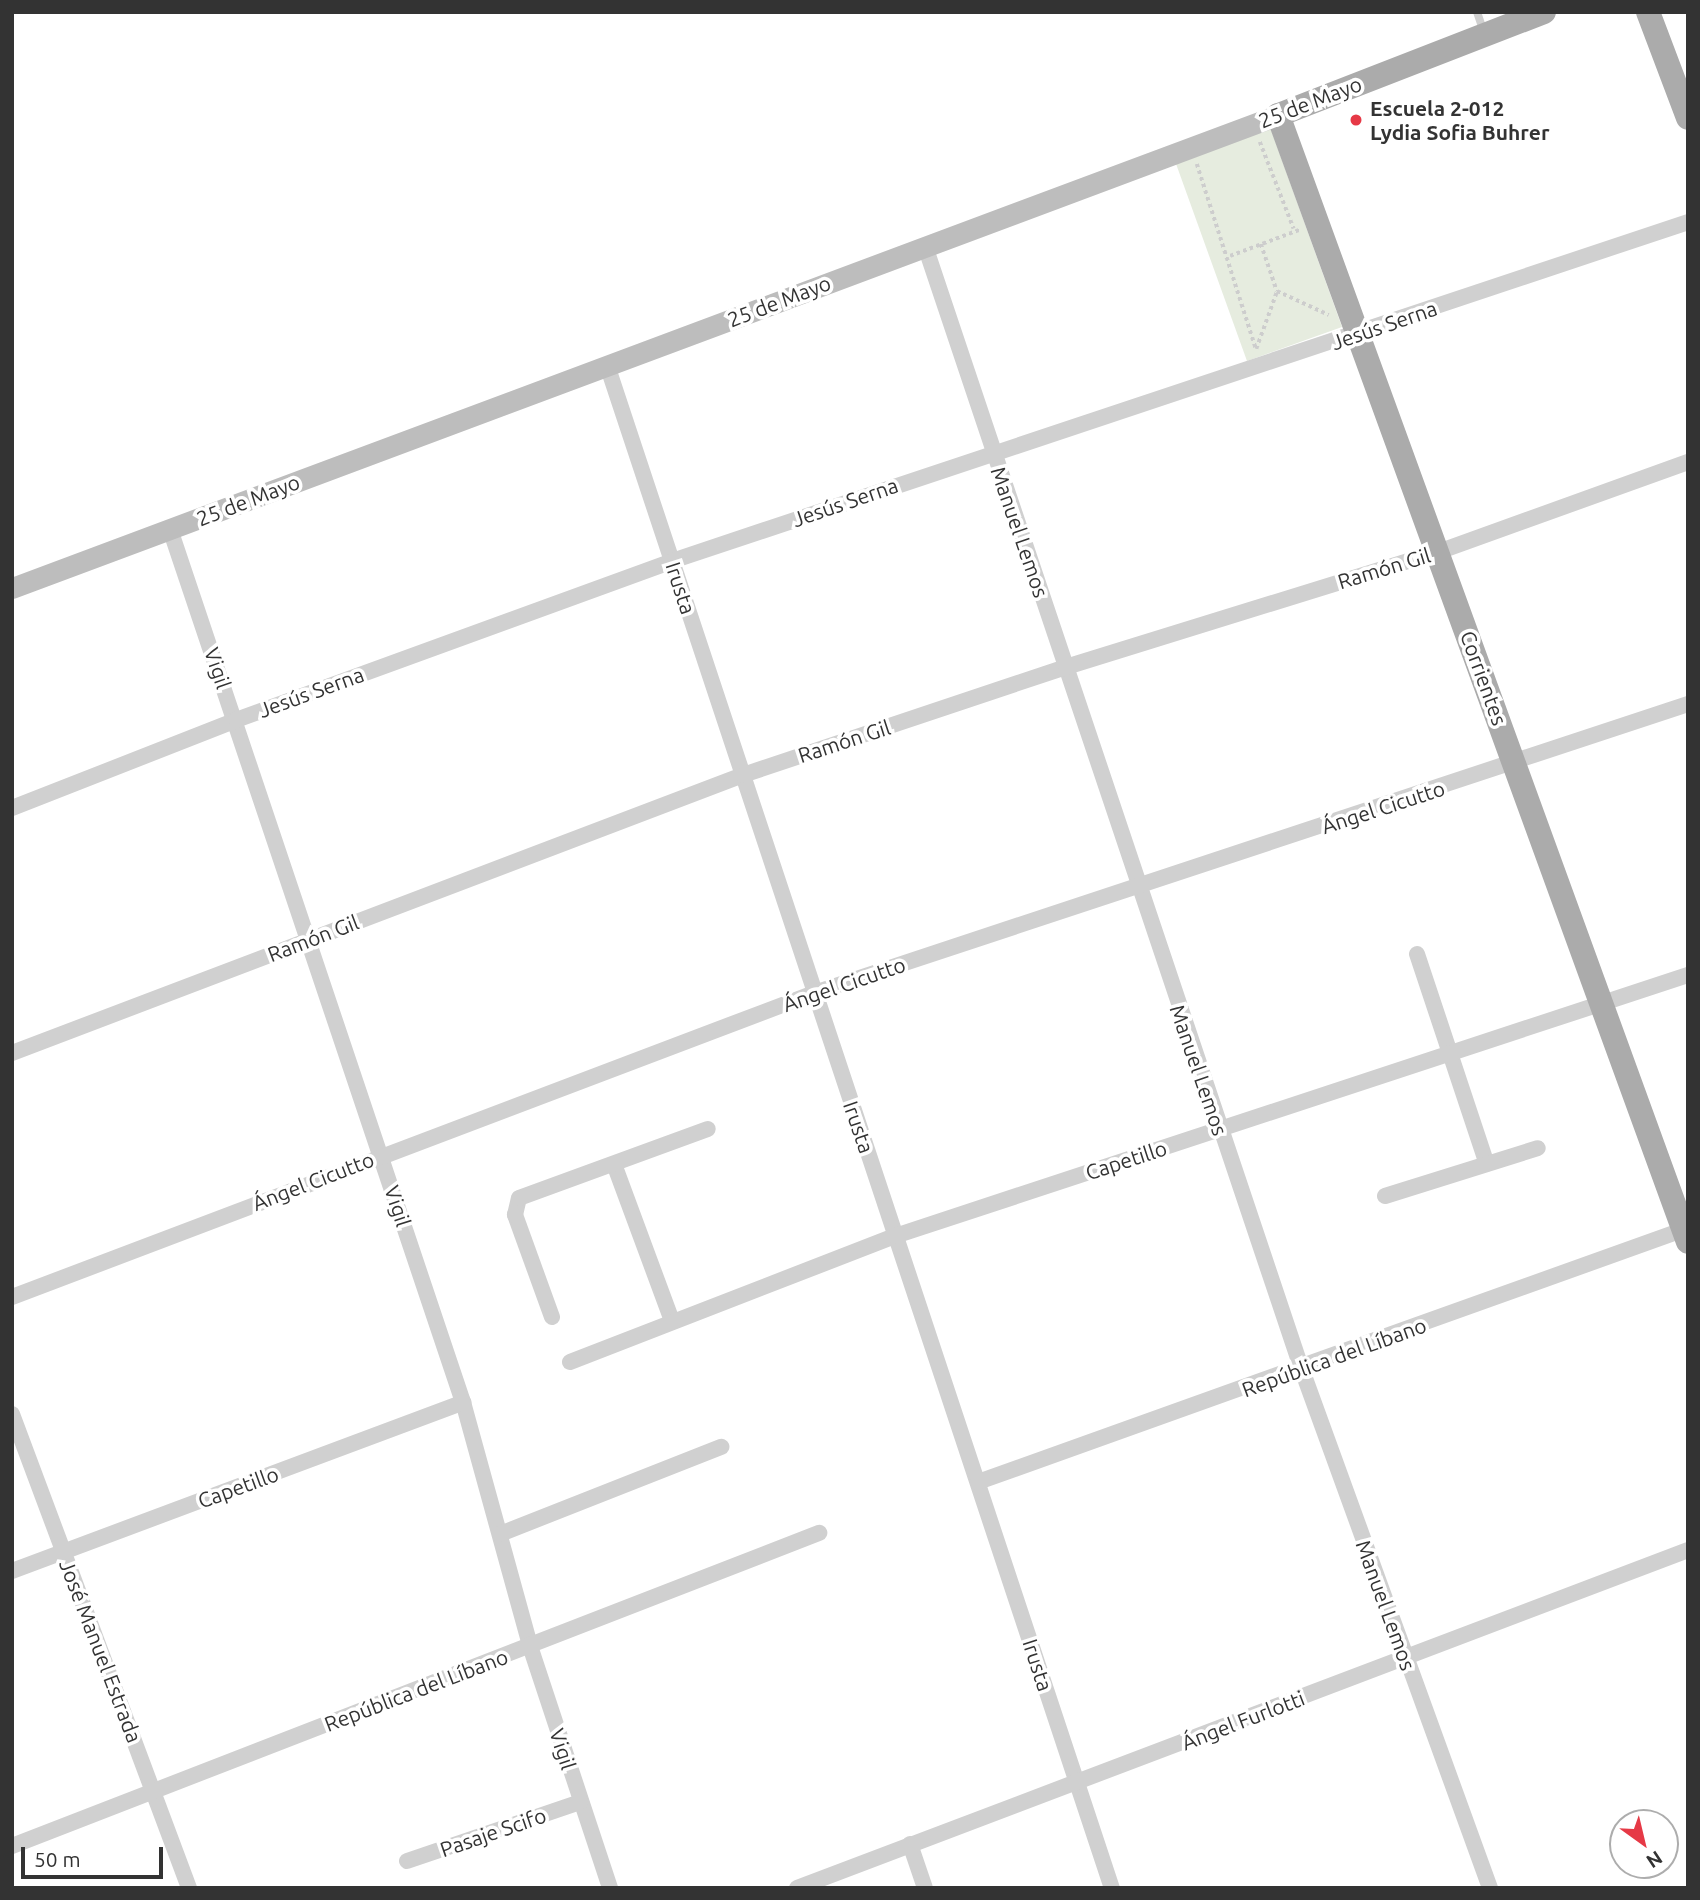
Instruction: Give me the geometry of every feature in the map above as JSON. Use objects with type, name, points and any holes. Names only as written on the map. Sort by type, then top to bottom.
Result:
[{"type":"main road","name":"25 de Mayo","points":[[1278,115],[1481,24],[1544,12]]},
{"type":"main road","points":[[1648,12],[1688,118]]},
{"type":"main road","name":"Corrientes","points":[[1278,115],[1686,1233]]},
{"type":"street","name":"25 de Mayo","points":[[12,588],[1278,115]]},
{"type":"street","name":"Jesús Serna","points":[[12,808],[236,720],[672,561],[1355,325],[1688,222]]},
{"type":"street","name":"Manuel Lemos","points":[[925,246],[1136,885],[1302,1370],[1490,1888]]},
{"type":"street","name":"Irusta","points":[[607,365],[1112,1888]]},
{"type":"street","name":"Ramón Gil","points":[[12,1053],[743,775],[1066,667],[1438,552],[1688,462]]},
{"type":"street","name":"Vigil","points":[[170,529],[463,1402],[530,1646],[610,1888]]},
{"type":"street","name":"Ángel Cicutto","points":[[12,1297],[814,993],[1136,885],[1516,764],[1688,704]]},
{"type":"street","points":[[1417,954],[1487,1164]]},
{"type":"street","name":"Capetillo","points":[[570,1362],[895,1236],[1688,975]]},
{"type":"street","points":[[552,1317],[514,1215],[519,1198],[708,1129]]},
{"type":"street","points":[[1385,1196],[1538,1147]]},
{"type":"street","points":[[614,1164],[672,1321]]},
{"type":"street","name":"República del Líbano","points":[[978,1482],[1686,1233]]},
{"type":"street","name":"Capetillo","points":[[12,1571],[463,1402]]},
{"type":"street","name":"José Manuel Estrada","points":[[12,1414],[189,1888]]},
{"type":"street","points":[[500,1534],[721,1447]]},
{"type":"street","name":"República del Líbano","points":[[12,1846],[819,1534]]},
{"type":"street","name":"Ángel Furlotti","points":[[797,1888],[1688,1550]]},
{"type":"street","name":"Pasaje Scifo","points":[[407,1861],[580,1802]]},
{"type":"street","points":[[910,1844],[925,1888]]},
{"type":"path","points":[[1197,164],[1230,256],[1256,349],[1277,291],[1261,244]]},
{"type":"path","points":[[1230,256],[1317,223]]},
{"type":"path","points":[[1277,291],[1355,325]]},
{"type":"shaded area","points":[[1270,127],[1342,327],[1247,361],[1175,161]]},
{"type":"place","name":"Escuela 2-012 Lydia Sofia Buhrer","points":[[1356,120]]}]
